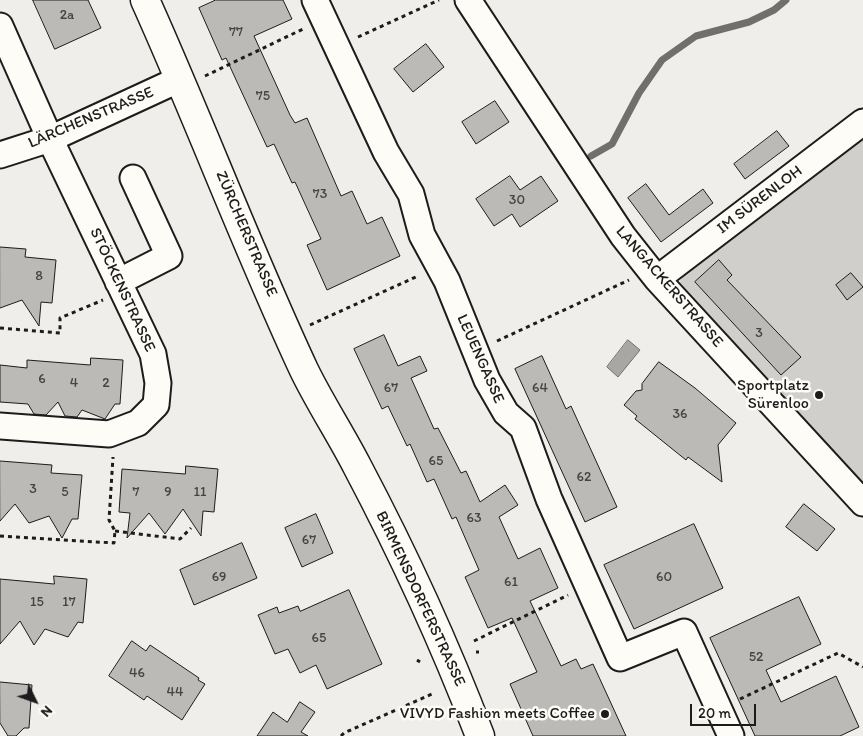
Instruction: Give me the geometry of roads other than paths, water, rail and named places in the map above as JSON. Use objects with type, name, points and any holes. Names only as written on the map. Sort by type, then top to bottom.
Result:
[{"type":"main road","name":"ZÜRCHERSTRASSE","points":[[144,0],[180,79],[293,346],[317,395],[356,464]]},
{"type":"main road","name":"BIRMENSDORFERSTRASSE","points":[[356,464],[390,530],[460,685],[480,736]]},
{"type":"street","name":"LANGACKERSTRASSE","points":[[468,0],[590,189],[654,274],[863,503]]},
{"type":"street","name":"LEUENGASSE","points":[[320,8],[386,152],[411,194],[422,235],[447,282],[466,330],[500,404],[523,428],[549,499],[620,658],[684,632],[731,736]]},
{"type":"street","name":"STÖCKENSTRASSE","points":[[0,26],[50,139],[153,354],[158,383],[156,405],[138,423],[108,434],[0,426]]},
{"type":"street","name":"LÄRCHENSTRASSE","points":[[0,154],[50,139],[180,79]]},
{"type":"street","name":"IM SÜRENLOH","points":[[654,274],[863,122]]},
{"type":"street","points":[[120,286],[169,256],[133,178]]},
{"type":"waterway","points":[[591,156],[612,144],[639,93],[662,60],[696,36],[749,22],[774,10],[786,0]]},
{"type":"place","name":"Sportplatz Sürenloo","points":[[819,395]]},
{"type":"place","name":"VIVYD Fashion meets Coffee","points":[[605,714]]}]
